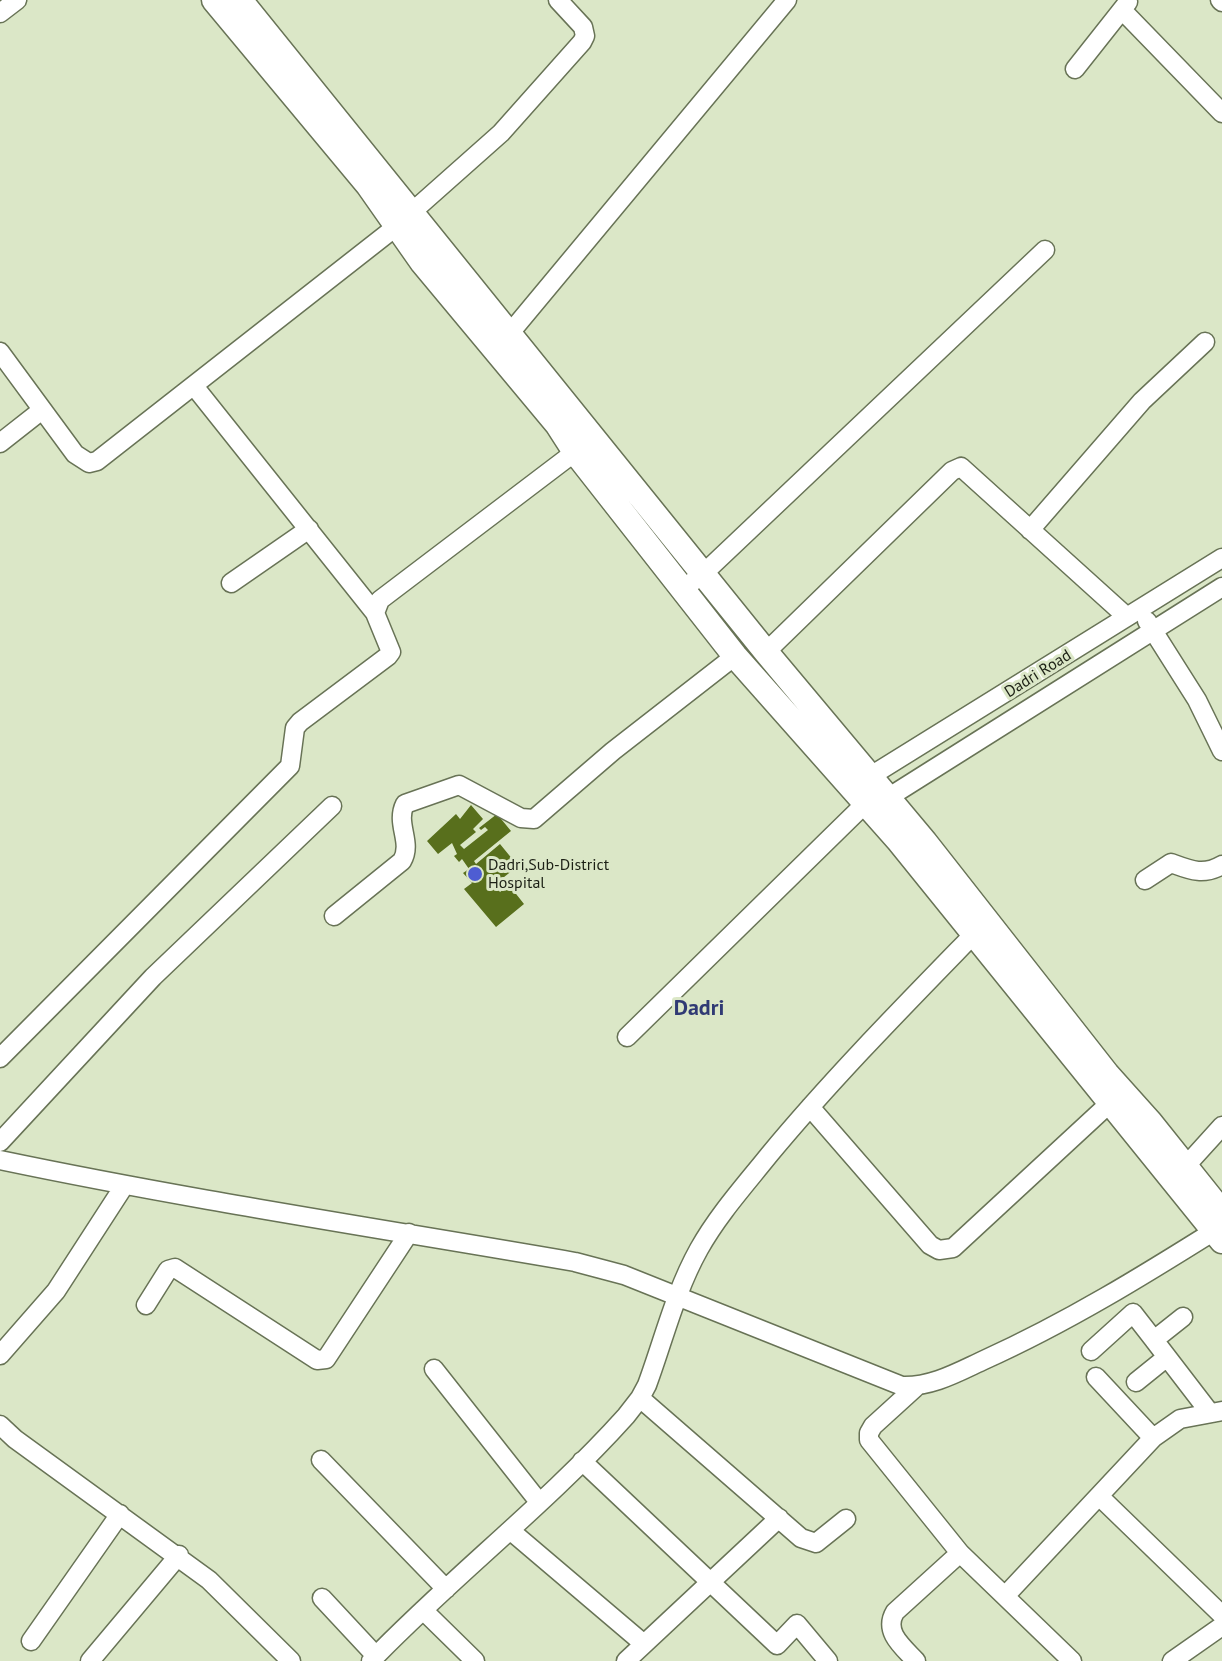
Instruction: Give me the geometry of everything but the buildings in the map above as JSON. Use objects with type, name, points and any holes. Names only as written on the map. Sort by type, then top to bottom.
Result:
[{"type":"main road","points":[[214,0],[368,185],[404,219],[510,333],[766,652],[973,935],[1111,1102],[1220,1228]]},
{"type":"main road","points":[[240,0],[404,219],[422,262],[557,424],[575,452],[735,656],[871,794],[1150,1122],[1185,1167],[1220,1228]]},
{"type":"street","points":[[0,13],[17,0]]},
{"type":"street","points":[[0,352],[75,454],[89,464],[106,456],[404,219],[501,133],[585,36],[583,27],[558,0]]},
{"type":"street","points":[[510,333],[787,0]]},
{"type":"street","points":[[1075,69],[1126,5],[1222,113]]},
{"type":"street","points":[[683,589],[704,573],[1045,250]]},
{"type":"street","points":[[1030,530],[1142,401],[1205,342]]},
{"type":"street","points":[[0,1058],[290,766],[295,728],[300,722],[388,656],[391,651],[375,613],[194,386]]},
{"type":"street","points":[[0,443],[42,410]]},
{"type":"street","points":[[375,613],[380,600],[575,452]]},
{"type":"street","points":[[766,652],[956,467],[966,469],[1030,530],[1154,630],[1205,714],[1222,751]]},
{"type":"street","points":[[231,583],[309,529]]},
{"type":"street","name":"Dadri Road","points":[[871,794],[1133,614],[1222,558]]},
{"type":"street","name":"Dadri Road","points":[[871,794],[1154,630],[1222,587]]},
{"type":"street","points":[[334,916],[402,861],[408,853],[402,818],[405,804],[459,785],[521,818],[534,819],[613,751],[735,656]]},
{"type":"street","points":[[627,1037],[871,794]]},
{"type":"street","points":[[0,1142],[153,976],[332,806]]},
{"type":"street","points":[[1145,880],[1172,863],[1185,870],[1202,872],[1222,865]]},
{"type":"street","points":[[322,1598],[374,1658],[423,1610],[512,1531],[582,1461],[640,1398],[676,1296],[699,1249],[723,1213],[810,1107],[869,1040],[973,935]]},
{"type":"street","points":[[810,1107],[930,1245],[947,1251],[953,1248],[1111,1102]]},
{"type":"street","points":[[1185,1167],[1222,1126]]},
{"type":"street","points":[[0,1160],[124,1186],[576,1262],[624,1275],[887,1381],[917,1386],[942,1379],[1051,1327],[1116,1293],[1220,1228]]},
{"type":"street","points":[[0,1354],[56,1292],[124,1186]]},
{"type":"street","points":[[146,1305],[168,1270],[175,1268],[317,1360],[326,1359],[409,1233]]},
{"type":"street","points":[[1091,1351],[1133,1313],[1167,1357],[1216,1412]]},
{"type":"street","points":[[1154,1340],[1183,1317]]},
{"type":"street","points":[[1136,1382],[1167,1357]]},
{"type":"street","points":[[434,1369],[539,1502]]},
{"type":"street","points":[[1096,1377],[1153,1438]]},
{"type":"street","points":[[917,1386],[873,1426],[869,1440],[960,1553],[1072,1661]]},
{"type":"street","points":[[640,1398],[801,1538],[816,1543],[846,1519]]},
{"type":"street","points":[[1006,1595],[1153,1438],[1180,1419],[1216,1412]]},
{"type":"street","points":[[0,1425],[15,1439],[179,1555],[209,1580],[284,1658]]},
{"type":"street","points":[[321,1460],[446,1589]]},
{"type":"street","points":[[582,1461],[777,1645],[797,1624],[828,1661]]},
{"type":"street","points":[[1099,1496],[1222,1615]]},
{"type":"street","points":[[31,1641],[120,1514]]},
{"type":"street","points":[[512,1531],[638,1654],[779,1518]]},
{"type":"street","points":[[916,1661],[892,1633],[891,1618],[960,1553]]},
{"type":"street","points":[[90,1661],[179,1555]]},
{"type":"street","points":[[423,1610],[475,1661]]},
{"type":"street","points":[[1172,1661],[1222,1626]]},
{"type":"place","name":"Dadri,Sub-District Hospital","points":[[475,874]]},
{"type":"district","name":"Dadri","points":[[699,1009]]}]
